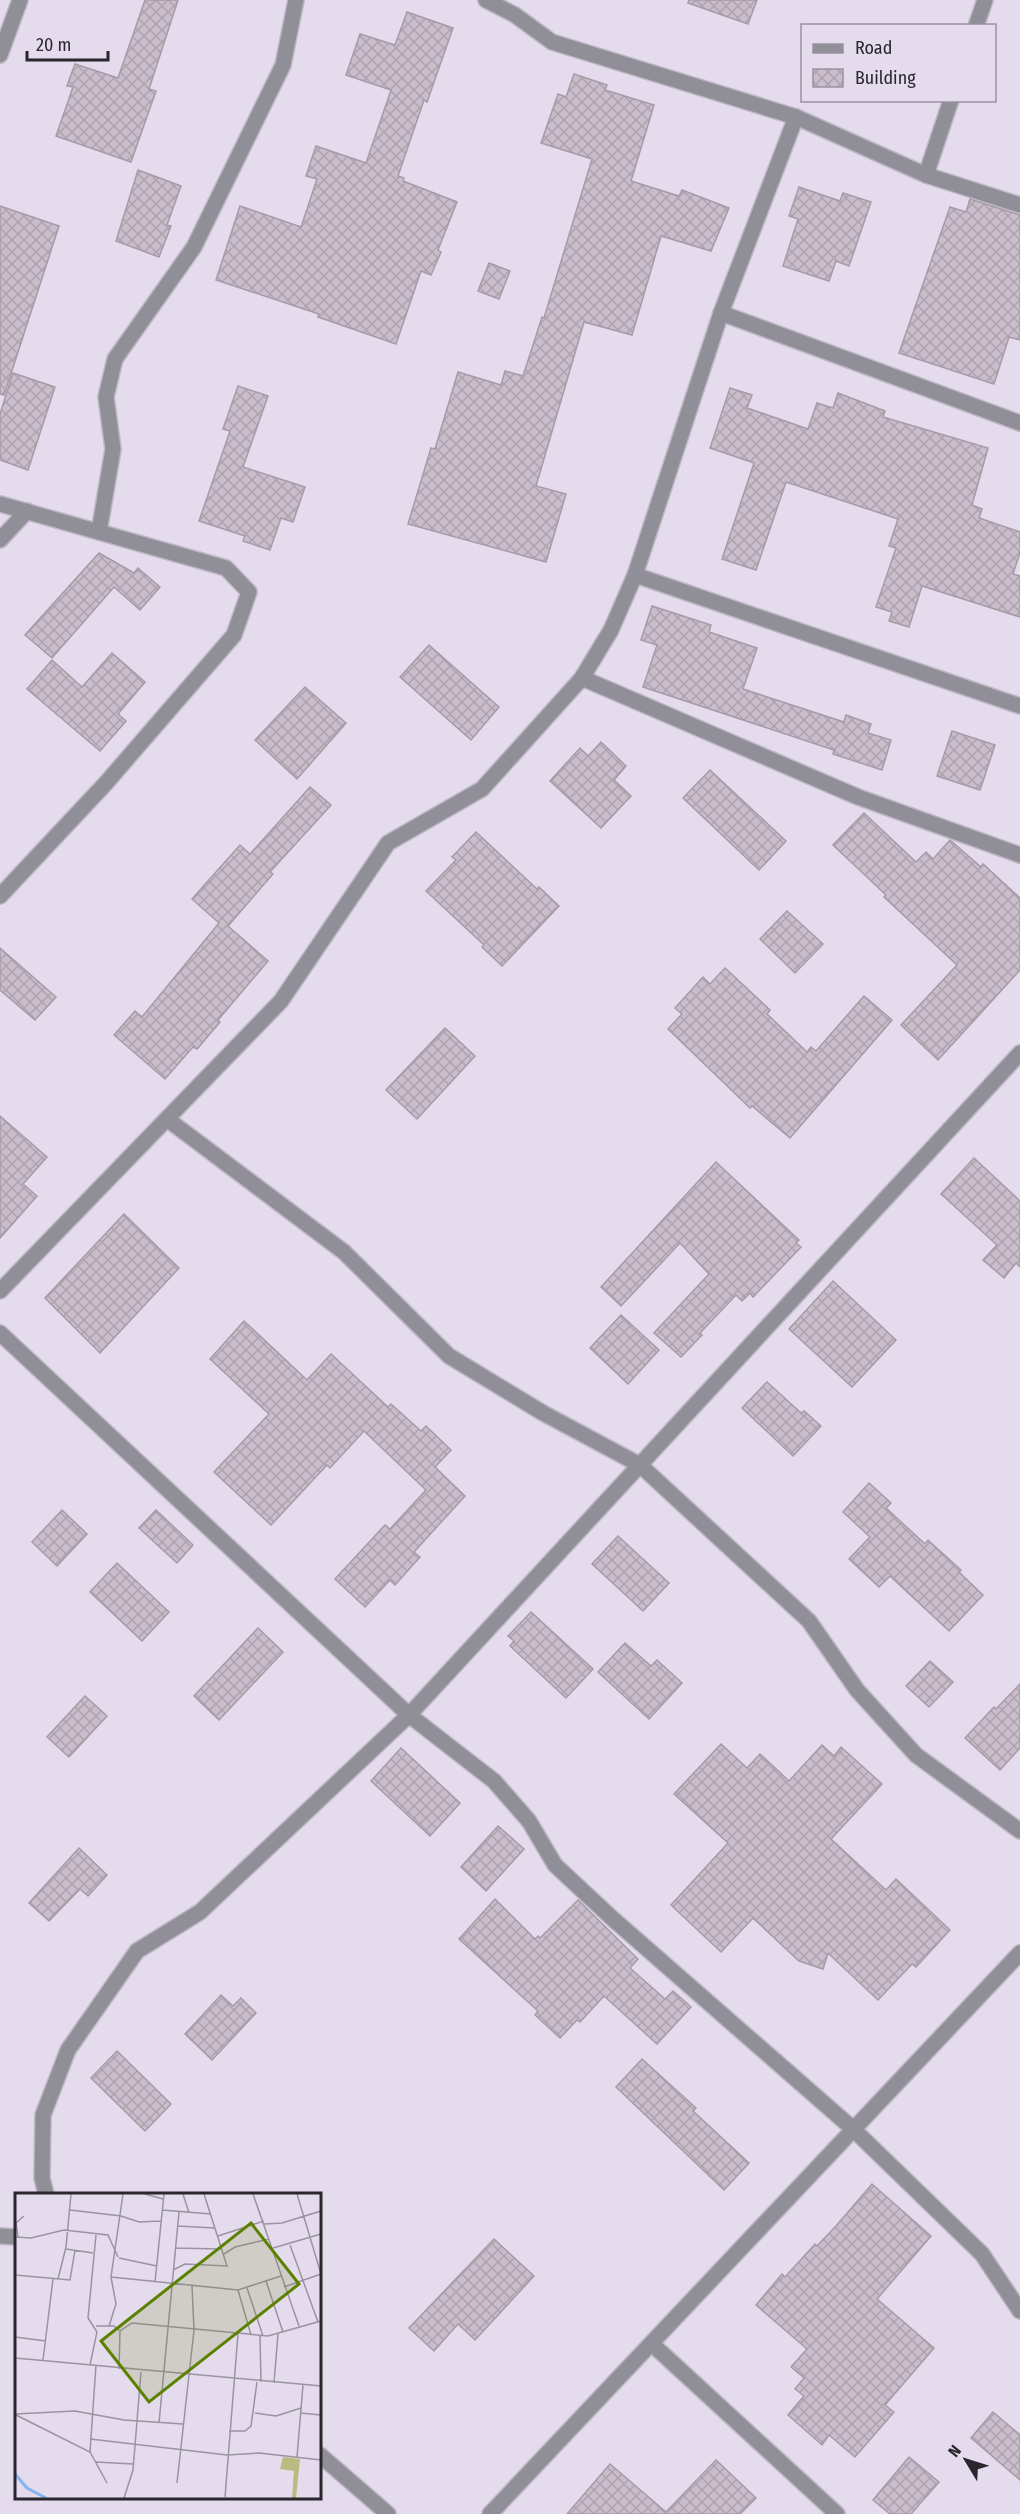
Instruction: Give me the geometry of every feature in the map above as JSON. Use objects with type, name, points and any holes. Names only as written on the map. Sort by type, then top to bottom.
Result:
[{"type":"street","points":[[0,55],[20,0]]},
{"type":"street","points":[[99,532],[113,449],[106,397],[115,359],[194,247],[283,65],[296,0]]},
{"type":"street","points":[[486,0],[515,15],[552,42],[796,117],[926,175],[1020,205]]},
{"type":"street","points":[[977,24],[985,0]]},
{"type":"street","points":[[926,175],[950,102]]},
{"type":"street","points":[[0,1291],[281,1001],[388,843],[482,789],[582,678],[611,630],[635,575],[721,314],[796,117]]},
{"type":"street","points":[[721,314],[1020,423]]},
{"type":"street","points":[[0,504],[226,568],[249,592],[234,634],[106,783],[0,896]]},
{"type":"street","points":[[0,540],[27,511]]},
{"type":"street","points":[[635,575],[1020,706]]},
{"type":"street","points":[[582,678],[858,797],[1020,855]]},
{"type":"street","points":[[46,2193],[42,2178],[43,2115],[47,2104],[68,2050],[137,1951],[200,1912],[409,1715],[1020,1053]]},
{"type":"street","points":[[167,1119],[344,1252],[449,1356],[543,1413],[640,1465],[809,1621],[857,1690],[916,1755],[1020,1831]]},
{"type":"street","points":[[0,1334],[409,1715],[494,1781],[529,1821],[555,1865],[613,1919],[852,2128],[982,2254],[1020,2311]]},
{"type":"street","points":[[490,2514],[652,2344],[852,2128],[1020,1953]]},
{"type":"street","points":[[0,2236],[15,2237]]},
{"type":"street","points":[[652,2344],[837,2514]]},
{"type":"street","points":[[321,2456],[388,2514]]},
{"type":"building","points":[[145,0],[178,0],[149,89],[156,91],[131,162],[56,136],[73,87],[67,86],[75,64],[118,78]]},
{"type":"building","points":[[689,0],[757,0],[748,24],[688,3]]},
{"type":"building","points":[[407,12],[453,28],[427,102],[424,100],[398,176],[404,178],[403,181],[457,202],[431,275],[421,271],[396,344],[318,317],[319,314],[216,280],[240,206],[301,227],[317,179],[306,176],[316,146],[366,163],[391,90],[346,75],[360,34],[395,45]]},
{"type":"building","points":[[574,74],[607,85],[605,90],[654,105],[631,181],[679,196],[682,190],[729,208],[711,251],[661,236],[632,335],[584,322],[536,486],[566,494],[546,562],[408,524],[431,448],[435,449],[458,372],[501,385],[505,371],[523,376],[542,317],[544,318],[592,159],[541,143],[558,94],[566,97]]},
{"type":"building","points":[[138,170],[181,186],[167,225],[171,226],[159,257],[116,241]]},
{"type":"building","points":[[799,187],[840,201],[843,193],[871,202],[849,266],[836,261],[829,281],[783,266],[798,219],[789,216]]},
{"type":"building","points":[[970,199],[1020,215],[1020,340],[1009,337],[994,384],[899,353],[950,207],[966,212]]},
{"type":"building","points":[[0,206],[59,226],[4,395],[0,394]]},
{"type":"building","points":[[489,263],[510,271],[499,299],[478,291]]},
{"type":"building","points":[[13,373],[55,387],[28,470],[0,460],[0,414]]},
{"type":"building","points":[[238,386],[268,396],[243,467],[305,487],[293,522],[281,518],[270,550],[243,541],[245,536],[199,521],[230,431],[223,429]]},
{"type":"building","points":[[730,388],[752,395],[747,408],[808,429],[817,403],[833,408],[838,393],[885,411],[883,417],[988,448],[972,505],[982,509],[979,518],[1020,532],[1020,553],[1013,574],[1020,576],[1020,617],[922,586],[909,627],[889,621],[892,612],[876,607],[896,548],[889,546],[898,519],[786,482],[756,570],[722,559],[754,463],[710,448]]},
{"type":"building","points":[[99,553],[134,573],[138,568],[160,587],[140,610],[114,587],[52,658],[25,635]]},
{"type":"building","points":[[652,606],[711,625],[709,632],[757,648],[743,689],[844,722],[846,715],[871,724],[868,733],[891,740],[882,770],[833,754],[834,750],[643,687],[657,645],[641,640]]},
{"type":"building","points":[[429,645],[499,707],[471,740],[400,677]]},
{"type":"building","points":[[112,653],[145,682],[118,714],[126,721],[100,751],[27,689],[52,660],[82,687]]},
{"type":"building","points":[[305,687],[346,723],[297,779],[255,740]]},
{"type":"building","points":[[952,731],[995,745],[980,790],[937,776]]},
{"type":"building","points":[[601,742],[626,766],[614,780],[631,796],[601,828],[550,781],[580,748],[588,756]]},
{"type":"building","points":[[710,770],[786,841],[759,870],[683,798]]},
{"type":"building","points":[[310,787],[331,805],[270,872],[273,874],[228,926],[268,961],[218,1020],[220,1022],[197,1049],[193,1047],[165,1079],[114,1035],[135,1011],[142,1017],[219,923],[192,899],[240,845],[250,854]]},
{"type":"building","points":[[864,813],[916,862],[926,852],[933,859],[950,840],[981,867],[983,864],[1020,898],[1020,970],[938,1060],[901,1025],[957,965],[884,897],[886,895],[833,845]]},
{"type":"building","points":[[476,832],[537,889],[539,887],[559,906],[502,966],[482,947],[484,945],[426,891],[456,860],[452,857]]},
{"type":"building","points":[[787,911],[823,944],[795,973],[760,939]]},
{"type":"building","points":[[0,948],[56,997],[35,1020],[0,990]]},
{"type":"building","points":[[725,968],[770,1010],[767,1014],[807,1052],[811,1047],[816,1051],[864,996],[892,1020],[790,1138],[752,1106],[750,1108],[668,1029],[682,1014],[675,1008],[703,977],[710,984]]},
{"type":"building","points":[[445,1028],[475,1056],[417,1119],[386,1090]]},
{"type":"building","points":[[0,1116],[47,1157],[23,1184],[37,1196],[0,1238]]},
{"type":"building","points":[[974,1158],[1020,1201],[1020,1267],[1016,1263],[1004,1278],[983,1260],[997,1245],[941,1194]]},
{"type":"building","points":[[716,1162],[799,1240],[796,1243],[801,1247],[753,1297],[750,1293],[742,1301],[736,1295],[681,1357],[654,1333],[709,1274],[680,1243],[621,1306],[601,1287]]},
{"type":"building","points":[[124,1214],[179,1268],[100,1353],[45,1298]]},
{"type":"building","points":[[833,1281],[896,1340],[852,1387],[789,1329]]},
{"type":"building","points":[[621,1315],[659,1350],[628,1384],[590,1348]]},
{"type":"building","points":[[244,1321],[307,1380],[331,1354],[388,1407],[391,1404],[421,1431],[426,1426],[451,1450],[435,1467],[465,1496],[414,1552],[420,1557],[395,1585],[390,1580],[365,1607],[335,1579],[385,1525],[390,1529],[426,1490],[364,1431],[330,1468],[327,1465],[271,1525],[214,1472],[269,1414],[210,1359]]},
{"type":"building","points":[[767,1382],[801,1413],[804,1411],[821,1426],[793,1456],[742,1408]]},
{"type":"building","points":[[869,1483],[891,1503],[886,1508],[925,1544],[928,1540],[961,1570],[959,1572],[983,1595],[949,1631],[890,1576],[879,1587],[849,1559],[870,1537],[843,1512]]},
{"type":"building","points":[[62,1510],[87,1534],[57,1566],[32,1542]]},
{"type":"building","points":[[156,1510],[193,1545],[177,1563],[139,1528]]},
{"type":"building","points":[[618,1536],[669,1583],[643,1611],[592,1564]]},
{"type":"building","points":[[117,1563],[169,1612],[142,1641],[90,1592]]},
{"type":"building","points":[[531,1612],[593,1669],[566,1698],[510,1646],[514,1641],[508,1636]]},
{"type":"building","points":[[258,1628],[283,1652],[219,1720],[194,1696]]},
{"type":"building","points":[[625,1643],[651,1666],[657,1660],[682,1683],[649,1719],[598,1672]]},
{"type":"building","points":[[930,1661],[953,1682],[929,1707],[906,1686]]},
{"type":"building","points":[[1020,1684],[1020,1748],[1000,1770],[965,1738],[994,1707],[996,1709]]},
{"type":"building","points":[[85,1696],[107,1716],[69,1757],[47,1737]]},
{"type":"building","points":[[721,1744],[747,1768],[760,1754],[789,1781],[822,1745],[834,1756],[841,1747],[882,1784],[831,1839],[886,1890],[896,1879],[950,1930],[916,1967],[912,1964],[878,2000],[828,1953],[823,1969],[799,1961],[753,1918],[721,1952],[671,1905],[728,1843],[674,1794]]},
{"type":"building","points":[[401,1748],[460,1803],[430,1836],[371,1781]]},
{"type":"building","points":[[498,1826],[524,1849],[486,1891],[461,1867]]},
{"type":"building","points":[[79,1848],[107,1875],[88,1896],[80,1889],[49,1921],[29,1903]]},
{"type":"building","points":[[495,1899],[535,1939],[538,1936],[540,1938],[578,1900],[638,1959],[630,1968],[665,1999],[673,1991],[691,2007],[657,2044],[604,1996],[580,2022],[577,2020],[560,2038],[535,2015],[538,2011],[459,1939]]},
{"type":"building","points":[[221,1995],[233,2006],[241,1998],[256,2013],[212,2060],[185,2034]]},
{"type":"building","points":[[117,2051],[171,2104],[145,2131],[91,2078]]},
{"type":"building","points":[[642,2059],[696,2108],[693,2111],[749,2163],[724,2190],[616,2087]]},
{"type":"building","points":[[872,2184],[931,2236],[877,2299],[934,2348],[885,2405],[894,2412],[855,2457],[829,2435],[822,2445],[788,2415],[804,2396],[795,2389],[804,2378],[791,2367],[807,2349],[756,2305],[782,2274],[785,2277],[815,2244],[817,2246]]},
{"type":"building","points":[[494,2239],[534,2276],[475,2340],[458,2324],[434,2351],[409,2328]]},
{"type":"building","points":[[993,2412],[1020,2435],[1020,2480],[971,2438]]},
{"type":"building","points":[[909,2457],[939,2482],[911,2514],[890,2514],[873,2500]]},
{"type":"building","points":[[716,2460],[756,2498],[740,2514],[567,2514],[610,2464],[666,2512]]}]
